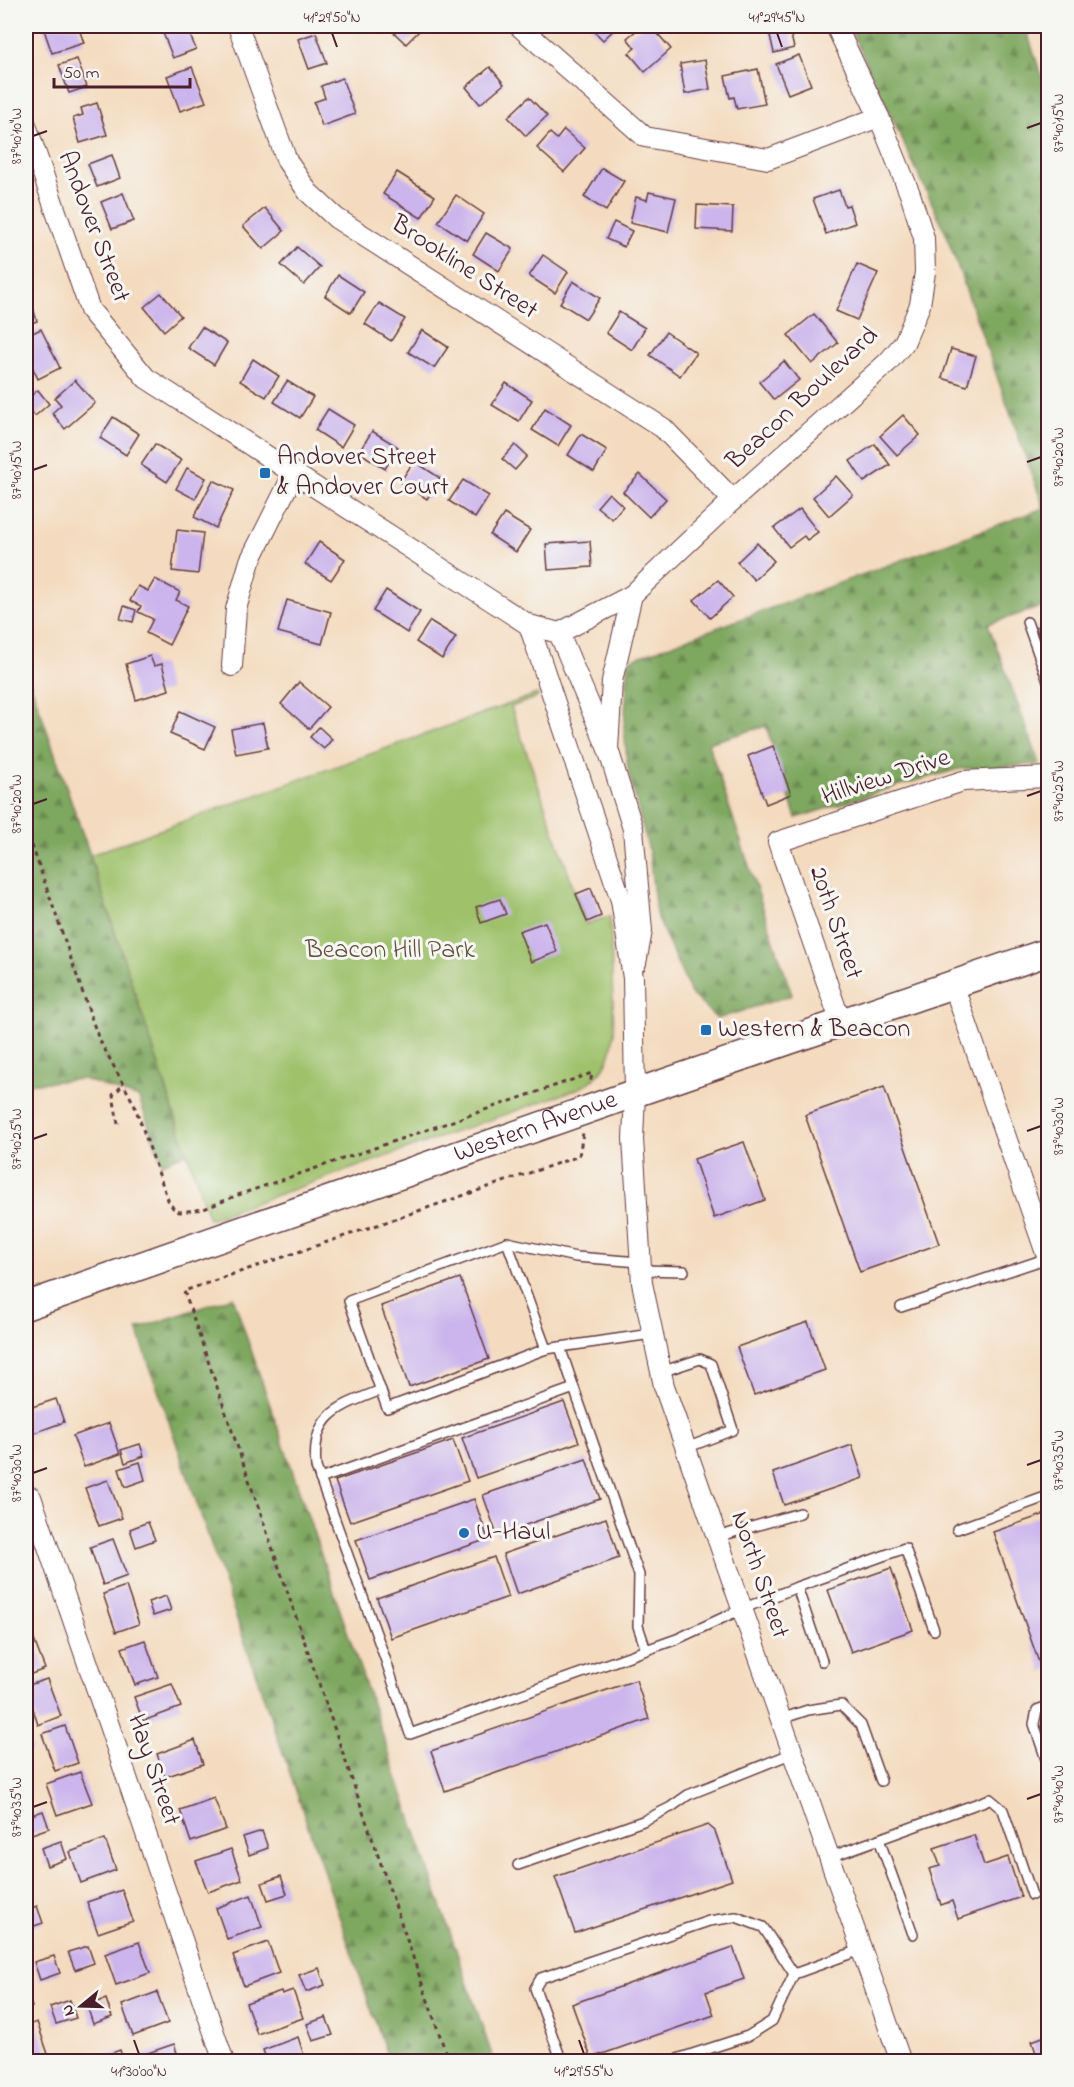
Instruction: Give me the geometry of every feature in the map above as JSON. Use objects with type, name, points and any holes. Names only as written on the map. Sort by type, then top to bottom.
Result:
[{"type":"main road","name":"Western Avenue","points":[[26,1306],[635,1093],[1048,952]]},
{"type":"street","name":"Brookline Street","points":[[238,26],[287,161],[308,192],[322,206],[336,218],[663,428],[734,500]]},
{"type":"street","points":[[519,26],[645,136],[768,159],[879,117]]},
{"type":"street","name":"Beacon Boulevard","points":[[632,595],[888,362],[904,343],[920,305],[925,272],[924,238],[910,194],[879,117],[836,26]]},
{"type":"street","name":"Andover Street","points":[[26,124],[90,309],[146,378],[529,625],[559,633]]},
{"type":"street","points":[[232,666],[236,609],[249,561],[294,473]]},
{"type":"street","points":[[632,595],[559,633],[608,749],[633,829],[642,931],[633,978]]},
{"type":"street","points":[[608,749],[612,681],[632,595]]},
{"type":"street","points":[[529,625],[621,900],[633,978],[635,1093]]},
{"type":"street","name":"Hillview Drive","points":[[778,842],[963,781],[1048,777]]},
{"type":"street","name":"20th Street","points":[[778,842],[841,1023]]},
{"type":"street","points":[[953,984],[1048,1258]]},
{"type":"street","name":"North Street","points":[[635,1093],[633,1138],[641,1266],[661,1372],[901,2061]]},
{"type":"street","name":"Hay Street","points":[[28,1498],[224,2061]]},
{"type":"lane","points":[[1027,622],[1048,681]]},
{"type":"lane","points":[[507,1242],[546,1349]]},
{"type":"lane","points":[[652,1334],[546,1349],[387,1408],[349,1301],[507,1242],[576,1257],[684,1271]]},
{"type":"lane","points":[[901,1307],[1048,1258]]},
{"type":"lane","points":[[560,1347],[639,1575],[638,1626],[646,1650]]},
{"type":"lane","points":[[661,1372],[700,1359],[711,1364],[733,1430],[686,1448]]},
{"type":"lane","points":[[320,1479],[574,1388]]},
{"type":"lane","points":[[381,1390],[346,1404],[328,1417],[320,1428],[314,1448],[320,1479],[410,1734],[677,1639],[796,1587],[905,1548],[934,1630]]},
{"type":"lane","points":[[957,1529],[1048,1496]]},
{"type":"lane","points":[[717,1537],[800,1513]]},
{"type":"lane","points":[[796,1587],[822,1661]]},
{"type":"lane","points":[[782,1719],[808,1710],[841,1705],[861,1725],[881,1781]]},
{"type":"lane","points":[[1048,1706],[1037,1710],[1034,1724],[1048,1765]]},
{"type":"lane","points":[[518,1865],[643,1821],[671,1808],[688,1795],[794,1753]]},
{"type":"lane","points":[[830,1857],[990,1799],[1003,1810],[1032,1895]]},
{"type":"lane","points":[[879,1839],[914,1934]]},
{"type":"lane","points":[[562,2061],[535,1988],[541,1978],[709,1921],[736,1917],[763,1927],[794,1974]]},
{"type":"lane","points":[[668,2061],[748,2036],[772,2021],[794,1974],[863,1948]]},
{"type":"path","points":[[26,828],[98,1037],[134,1104],[168,1200],[179,1212],[186,1213],[204,1209],[249,1191],[592,1073]]},
{"type":"path","points":[[118,1124],[113,1095],[124,1084]]},
{"type":"path","points":[[449,2061],[184,1291],[579,1156]]},
{"type":"green space","points":[[849,26],[1025,26],[1048,96],[1048,605],[988,624],[1040,764],[959,769],[796,818],[766,726],[708,743],[792,995],[717,1019],[691,994],[656,914],[649,851],[628,770],[624,728],[629,660],[1044,508],[945,231]]},
{"type":"green space","points":[[26,670],[90,855],[187,1153],[162,1163],[139,1098],[83,1079],[26,1084]]},
{"type":"green space","name":"Beacon Hill Park","points":[[537,694],[538,697],[511,707],[586,924],[610,916],[614,1033],[609,1059],[605,1066],[589,1083],[580,1088],[209,1219],[90,855]]},
{"type":"green space","points":[[233,1297],[494,2061],[389,2061],[137,1329]]},
{"type":"building","points":[[78,26],[84,43],[52,53],[43,27]]},
{"type":"building","points":[[186,26],[196,49],[173,58],[163,33]]},
{"type":"building","points":[[387,26],[424,26],[406,44]]},
{"type":"building","points":[[589,26],[618,26],[603,40]]},
{"type":"building","points":[[642,26],[651,26],[671,49],[645,72],[629,53],[635,48],[627,38]]},
{"type":"building","points":[[789,27],[794,48],[774,53],[769,31]]},
{"type":"building","points":[[316,33],[327,63],[309,69],[298,39]]},
{"type":"building","points":[[799,55],[811,85],[788,94],[776,64]]},
{"type":"building","points":[[77,59],[87,87],[69,93],[59,65]]},
{"type":"building","points":[[705,60],[710,89],[685,94],[680,64]]},
{"type":"building","points":[[192,67],[206,102],[180,111],[167,76]]},
{"type":"building","points":[[490,67],[504,84],[480,104],[466,87]]},
{"type":"building","points":[[758,69],[765,104],[737,109],[734,97],[730,98],[725,76]]},
{"type":"building","points":[[342,78],[355,114],[322,126],[314,102],[325,98],[321,86]]},
{"type":"building","points":[[529,97],[547,116],[526,136],[508,117]]},
{"type":"building","points":[[97,103],[107,135],[80,143],[73,118],[83,115],[81,108]]},
{"type":"building","points":[[564,130],[585,148],[564,172],[537,148],[550,133],[557,139]]},
{"type":"building","points":[[112,155],[120,178],[97,187],[88,164]]},
{"type":"building","points":[[602,168],[624,181],[606,211],[584,197]]},
{"type":"building","points":[[397,172],[435,196],[421,218],[383,194]]},
{"type":"building","points":[[839,190],[845,206],[849,205],[855,223],[826,234],[813,199]]},
{"type":"building","points":[[649,192],[676,198],[668,232],[630,223],[636,197],[647,200]]},
{"type":"building","points":[[123,193],[134,221],[112,229],[101,202]]},
{"type":"building","points":[[456,195],[484,214],[467,241],[438,222]]},
{"type":"building","points":[[697,205],[733,207],[732,231],[696,229]]},
{"type":"building","points":[[265,208],[284,231],[263,249],[243,226]]},
{"type":"building","points":[[614,222],[632,231],[624,247],[606,239]]},
{"type":"building","points":[[486,233],[513,249],[499,271],[473,254]]},
{"type":"building","points":[[297,247],[320,267],[304,285],[281,265]]},
{"type":"building","points":[[543,255],[568,272],[555,293],[529,276]]},
{"type":"building","points":[[857,264],[878,273],[857,320],[836,311]]},
{"type":"building","points":[[338,275],[364,292],[351,313],[325,296]]},
{"type":"building","points":[[573,281],[600,298],[586,319],[560,303]]},
{"type":"building","points":[[26,285],[37,321],[26,325]]},
{"type":"building","points":[[161,293],[181,316],[164,331],[144,307]]},
{"type":"building","points":[[379,303],[405,319],[391,341],[365,324]]},
{"type":"building","points":[[619,312],[645,328],[632,350],[606,333]]},
{"type":"building","points":[[814,314],[838,343],[812,364],[788,335]]},
{"type":"building","points":[[202,327],[227,343],[214,365],[188,348]]},
{"type":"building","points":[[41,329],[60,368],[38,379],[26,353],[26,336]]},
{"type":"building","points":[[422,330],[448,347],[434,368],[408,352]]},
{"type":"building","points":[[666,332],[696,353],[680,376],[650,355]]},
{"type":"building","points":[[951,349],[976,356],[967,386],[942,378]]},
{"type":"building","points":[[253,359],[279,376],[266,397],[240,381]]},
{"type":"building","points":[[784,361],[799,380],[774,400],[759,382]]},
{"type":"building","points":[[75,380],[95,403],[65,429],[52,413],[61,405],[55,398]]},
{"type":"building","points":[[287,381],[313,397],[300,418],[274,402]]},
{"type":"building","points":[[506,383],[532,400],[519,421],[492,405]]},
{"type":"building","points":[[38,390],[49,404],[35,416],[26,405],[26,400]]},
{"type":"building","points":[[545,408],[571,425],[558,446],[532,430]]},
{"type":"building","points":[[328,409],[354,425],[341,447],[315,430]]},
{"type":"building","points":[[903,415],[920,435],[897,455],[880,436]]},
{"type":"building","points":[[113,417],[139,434],[126,455],[100,438]]},
{"type":"building","points":[[372,431],[398,447],[385,469],[359,452]]},
{"type":"building","points":[[581,434],[607,450],[594,472],[568,455]]},
{"type":"building","points":[[155,444],[181,460],[167,482],[141,465]]},
{"type":"building","points":[[875,444],[890,465],[864,482],[850,461]]},
{"type":"building","points":[[515,445],[527,456],[515,470],[502,459]]},
{"type":"building","points":[[414,461],[440,478],[427,499],[400,482]]},
{"type":"building","points":[[187,468],[206,478],[195,499],[176,489]]},
{"type":"building","points":[[640,474],[666,499],[649,517],[623,492]]},
{"type":"building","points":[[836,476],[853,495],[829,516],[813,497]]},
{"type":"building","points":[[213,480],[234,490],[216,528],[194,517]]},
{"type":"building","points":[[463,480],[489,496],[475,518],[449,501]]},
{"type":"building","points":[[609,493],[623,506],[612,519],[597,507]]},
{"type":"building","points":[[800,509],[818,532],[807,540],[804,536],[789,547],[774,528]]},
{"type":"building","points":[[504,514],[530,530],[516,552],[490,535]]},
{"type":"building","points":[[177,530],[203,533],[198,574],[172,571]]},
{"type":"building","points":[[590,541],[592,567],[548,570],[546,544]]},
{"type":"building","points":[[319,542],[345,559],[331,580],[305,564]]},
{"type":"building","points":[[757,543],[774,561],[754,580],[737,562]]},
{"type":"building","points":[[155,579],[180,592],[176,600],[188,606],[169,645],[146,633],[153,619],[138,612],[141,606],[130,601],[138,586],[148,591]]},
{"type":"building","points":[[718,580],[733,597],[710,618],[694,600]]},
{"type":"building","points":[[386,590],[420,612],[407,633],[373,611]]},
{"type":"building","points":[[287,600],[331,612],[322,644],[278,632]]},
{"type":"building","points":[[124,606],[136,610],[133,622],[120,619]]},
{"type":"building","points":[[430,621],[456,637],[442,659],[416,642]]},
{"type":"building","points":[[1048,623],[1048,663],[1036,627]]},
{"type":"building","points":[[150,656],[154,666],[162,664],[169,690],[136,700],[126,664]]},
{"type":"building","points":[[299,682],[328,707],[309,729],[281,704]]},
{"type":"building","points":[[180,711],[215,727],[205,749],[170,734]]},
{"type":"building","points":[[263,723],[268,748],[236,754],[231,729]]},
{"type":"building","points":[[319,727],[332,739],[324,749],[310,737]]},
{"type":"building","points":[[773,746],[791,794],[766,804],[748,756]]},
{"type":"building","points":[[591,888],[601,916],[587,922],[576,894]]},
{"type":"building","points":[[500,899],[506,914],[481,923],[476,907]]},
{"type":"building","points":[[545,922],[557,952],[531,962],[519,931]]},
{"type":"building","points":[[884,1087],[939,1244],[860,1272],[805,1115]]},
{"type":"building","points":[[744,1142],[765,1200],[714,1218],[694,1159]]},
{"type":"building","points":[[460,1278],[489,1359],[409,1387],[381,1306]]},
{"type":"building","points":[[808,1322],[825,1370],[754,1395],[737,1347]]},
{"type":"building","points":[[56,1399],[64,1422],[26,1436],[26,1409]]},
{"type":"building","points":[[564,1402],[579,1442],[476,1478],[462,1438]]},
{"type":"building","points":[[109,1423],[120,1454],[84,1467],[73,1436]]},
{"type":"building","points":[[453,1440],[468,1481],[350,1522],[335,1481]]},
{"type":"building","points":[[140,1444],[144,1456],[125,1463],[121,1450]]},
{"type":"building","points":[[852,1445],[863,1478],[784,1505],[773,1473]]},
{"type":"building","points":[[586,1459],[600,1499],[497,1535],[483,1495]]},
{"type":"building","points":[[140,1462],[145,1480],[125,1487],[119,1469]]},
{"type":"building","points":[[108,1480],[122,1518],[99,1526],[85,1488]]},
{"type":"building","points":[[474,1499],[488,1539],[370,1580],[356,1540]]},
{"type":"building","points":[[1048,1513],[1048,1669],[1042,1671],[993,1532]]},
{"type":"building","points":[[606,1518],[619,1558],[517,1594],[503,1554]]},
{"type":"building","points":[[148,1522],[155,1540],[136,1547],[130,1529]]},
{"type":"building","points":[[113,1539],[127,1576],[103,1585],[90,1547]]},
{"type":"building","points":[[494,1557],[508,1597],[391,1638],[377,1598]]},
{"type":"building","points":[[891,1568],[913,1630],[851,1652],[828,1590]]},
{"type":"building","points":[[126,1586],[139,1624],[116,1632],[103,1594]]},
{"type":"building","points":[[166,1596],[171,1610],[153,1616],[148,1602]]},
{"type":"building","points":[[31,1632],[45,1669],[26,1676],[26,1634]]},
{"type":"building","points":[[145,1640],[158,1677],[135,1685],[122,1648]]},
{"type":"building","points":[[47,1679],[61,1716],[38,1725],[26,1686]]},
{"type":"building","points":[[636,1680],[649,1719],[445,1791],[431,1751]]},
{"type":"building","points":[[172,1684],[181,1707],[143,1721],[134,1697]]},
{"type":"building","points":[[65,1726],[78,1763],[55,1771],[42,1734]]},
{"type":"building","points":[[26,1737],[32,1750],[26,1753]]},
{"type":"building","points":[[195,1740],[203,1764],[165,1777],[157,1754]]},
{"type":"building","points":[[80,1772],[92,1803],[57,1815],[46,1784]]},
{"type":"building","points":[[214,1798],[226,1829],[191,1842],[180,1810]]},
{"type":"building","points":[[43,1811],[49,1828],[29,1835],[26,1817]]},
{"type":"building","points":[[708,1825],[715,1831],[732,1880],[575,1933],[555,1877]]},
{"type":"building","points":[[262,1831],[268,1848],[249,1855],[243,1837]]},
{"type":"building","points":[[974,1835],[984,1865],[1008,1857],[1021,1897],[958,1919],[952,1901],[941,1905],[929,1869],[940,1866],[934,1848]]},
{"type":"building","points":[[105,1839],[116,1870],[81,1883],[70,1852]]},
{"type":"building","points":[[61,1841],[67,1859],[47,1866],[41,1848]]},
{"type":"building","points":[[231,1849],[242,1880],[208,1892],[196,1861]]},
{"type":"building","points":[[281,1876],[287,1894],[268,1900],[262,1883]]},
{"type":"building","points":[[122,1890],[133,1921],[98,1933],[87,1902]]},
{"type":"building","points":[[251,1895],[262,1927],[227,1939],[216,1908]]},
{"type":"building","points":[[37,1906],[43,1923],[26,1929],[26,1910]]},
{"type":"building","points":[[139,1942],[150,1973],[116,1985],[105,1954]]},
{"type":"building","points":[[268,1942],[279,1973],[244,1986],[233,1955]]},
{"type":"building","points":[[88,1946],[94,1963],[75,1970],[68,1952]]},
{"type":"building","points":[[733,1947],[744,1979],[706,1992],[714,2015],[591,2058],[572,2004]]},
{"type":"building","points":[[54,1956],[60,1973],[40,1980],[34,1962]]},
{"type":"building","points":[[319,1968],[325,1985],[306,1992],[299,1975]]},
{"type":"building","points":[[26,1990],[32,2007],[26,2009]]},
{"type":"building","points":[[293,1990],[303,2018],[257,2034],[246,2003],[281,1991],[282,1994]]},
{"type":"building","points":[[157,1992],[168,2023],[133,2036],[122,2005]]},
{"type":"building","points":[[106,1999],[112,2017],[93,2024],[87,2006]]},
{"type":"building","points":[[70,2000],[76,2018],[56,2024],[50,2007]]},
{"type":"building","points":[[326,2017],[333,2035],[313,2041],[307,2024]]},
{"type":"building","points":[[37,2022],[48,2054],[26,2061],[26,2026]]},
{"type":"building","points":[[1048,2035],[1048,2062],[1039,2062],[1032,2041]]},
{"type":"building","points":[[298,2037],[306,2062],[267,2062],[263,2050]]},
{"type":"building","points":[[174,2044],[180,2062],[141,2062],[139,2056]]},
{"type":"building","points":[[120,2050],[124,2062],[102,2062],[101,2057]]},
{"type":"building","points":[[87,2052],[90,2062],[69,2062],[67,2057]]},
{"type":"place","name":"Andover Street & Andover Court","points":[[265,473]]},
{"type":"place","name":"Western & Beacon","points":[[706,1030]]},
{"type":"place","name":"U-Haul","points":[[464,1533]]}]
